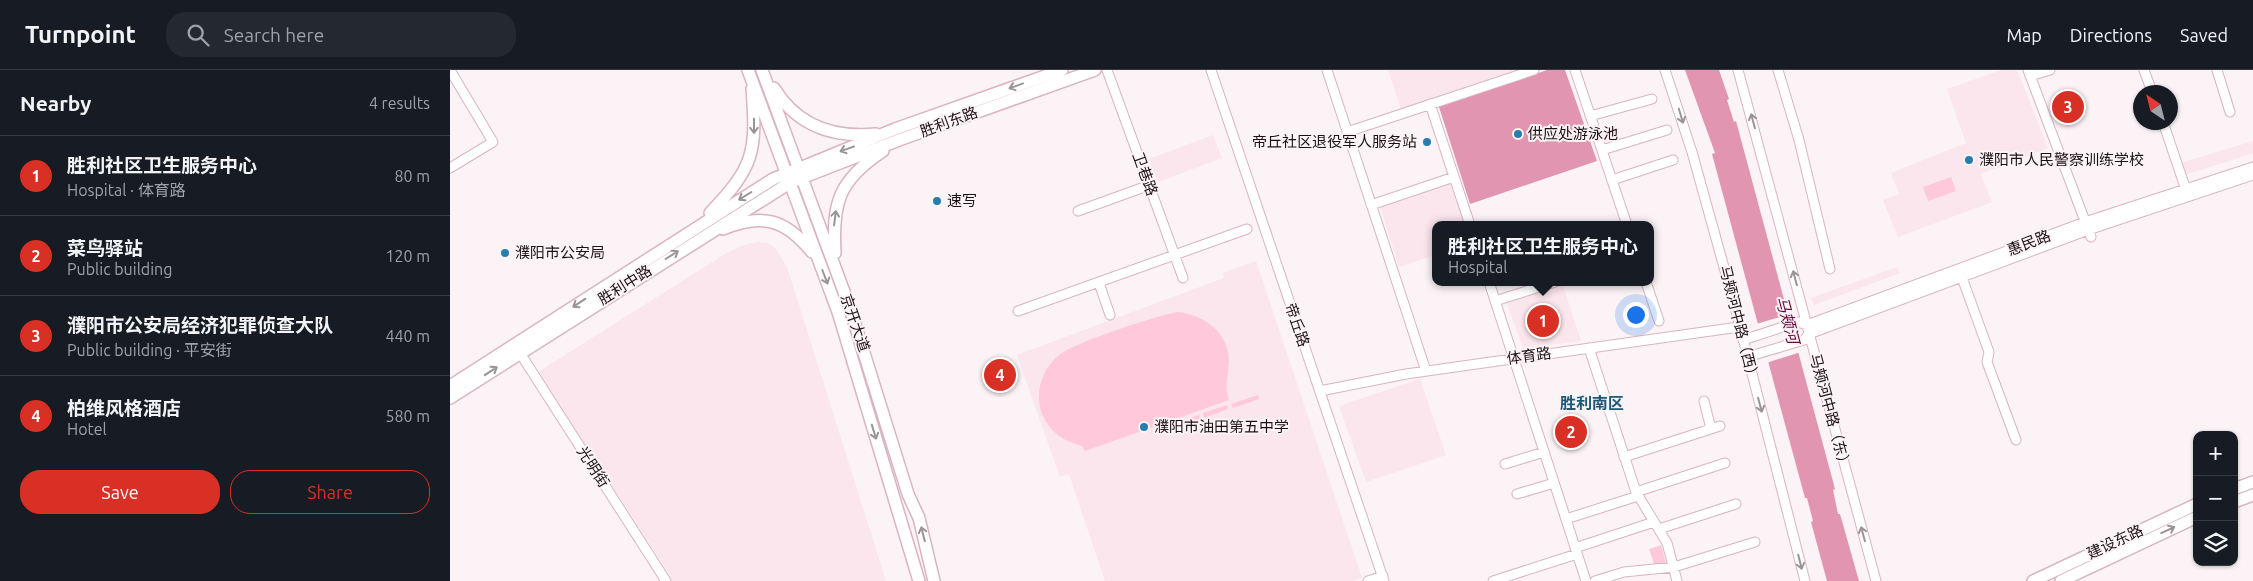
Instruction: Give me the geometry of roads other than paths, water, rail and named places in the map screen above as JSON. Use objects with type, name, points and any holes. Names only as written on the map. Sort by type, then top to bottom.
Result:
[{"type":"main road","points":[[763,70],[782,101],[791,110],[817,127],[847,135],[897,135]]},
{"type":"main road","name":"京开大道","points":[[763,70],[836,266],[872,375],[908,494],[919,518],[934,581]]},
{"type":"main road","name":"胜利东路","points":[[897,135],[1095,70]]},
{"type":"main road","name":"胜利东路","points":[[802,172],[1058,71]]},
{"type":"main road","points":[[689,239],[745,171],[754,142],[750,74]]},
{"type":"main road","name":"京开大道","points":[[750,74],[838,312],[918,581]]},
{"type":"main road","points":[[836,266],[833,220],[842,193],[850,179],[861,167],[897,135]]},
{"type":"main road","name":"胜利中路","points":[[450,386],[789,177],[802,172]]},
{"type":"main road","points":[[689,239],[735,224],[766,220],[799,235],[818,259]]},
{"type":"main road","name":"胜利中路","points":[[450,398],[689,239]]},
{"type":"main road","points":[[2238,488],[2253,482]]},
{"type":"main road","points":[[2238,501],[2253,495]]},
{"type":"main road","name":"建设东路","points":[[2033,581],[2193,506]]},
{"type":"main road","name":"建设东路","points":[[2061,581],[2193,519]]},
{"type":"street","points":[[450,70],[454,87],[493,142],[450,168]]},
{"type":"street","name":"卫巷路","points":[[1107,70],[1183,278]]},
{"type":"street","name":"帝丘路","points":[[1210,70],[1384,579]]},
{"type":"street","points":[[1327,70],[1426,371]]},
{"type":"street","points":[[1347,132],[1534,70]]},
{"type":"street","points":[[1575,70],[1626,221]]},
{"type":"street","name":"马颊河中路（西）","points":[[1665,70],[1692,152],[1740,327],[1750,356],[1804,581]]},
{"type":"street","name":"马颊河中路（东）","points":[[1738,70],[1807,333],[1876,581]]},
{"type":"street","points":[[1778,70],[1798,140],[1830,269]]},
{"type":"street","points":[[2050,70],[2029,73],[2088,230]]},
{"type":"street","points":[[2144,70],[2149,85]]},
{"type":"street","points":[[2217,70],[2230,112]]},
{"type":"street","points":[[1590,116],[1652,99]]},
{"type":"street","points":[[1430,104],[1469,221]]},
{"type":"street","points":[[1602,150],[1667,130]]},
{"type":"street","points":[[2166,130],[2186,190]]},
{"type":"street","points":[[1612,180],[1673,160]]},
{"type":"street","name":"惠民路","points":[[2088,230],[2186,190],[2253,167]]},
{"type":"street","name":"惠民路","points":[[1750,356],[1960,273],[2253,175]]},
{"type":"street","points":[[1371,205],[1454,177]]},
{"type":"street","points":[[1078,211],[1150,185]]},
{"type":"street","points":[[1018,311],[1246,229]]},
{"type":"street","points":[[1960,273],[1989,352],[1987,362],[2016,440]]},
{"type":"street","points":[[1098,283],[1110,315]]},
{"type":"street","points":[[1490,286],[1586,581]]},
{"type":"street","points":[[1495,301],[1542,286]]},
{"type":"street","points":[[1647,286],[1659,320]]},
{"type":"street","points":[[1745,340],[1798,322],[1807,333]]},
{"type":"street","name":"体育路","points":[[1320,391],[1426,371],[1740,327]]},
{"type":"street","points":[[1589,348],[1637,494],[1667,543],[1677,581]]},
{"type":"street","name":"光明街","points":[[520,353],[666,581]]},
{"type":"street","points":[[1624,457],[1716,428],[1704,401]]},
{"type":"street","points":[[1505,464],[1544,452]]},
{"type":"street","points":[[1566,519],[1725,463]]},
{"type":"street","points":[[1517,494],[1554,483]]},
{"type":"street","points":[[1493,581],[1576,551],[1736,504]]},
{"type":"street","points":[[1595,581],[1624,572],[1674,568],[1755,542]]},
{"type":"street","points":[[1368,581],[1384,579]]},
{"type":"water","name":"供应处游泳池","points":[[1547,70],[1565,70],[1597,161],[1470,204],[1439,107]]},
{"type":"water","name":"马颊河","points":[[1685,70],[1719,70],[1729,99],[1727,100],[1734,122],[1736,121],[1835,489],[1833,490],[1838,514],[1840,514],[1859,581],[1827,581],[1811,522],[1813,521],[1807,498],[1805,498],[1712,154],[1715,153]]},
{"type":"tunnel","points":[[755,70],[817,236]]},
{"type":"place","name":"濮阳市公安局经济犯罪侦查大队","points":[[2068,107]]},
{"type":"place","name":"供应处游泳池","points":[[1518,134]]},
{"type":"place","name":"帝丘社区退役军人服务站","points":[[1427,142]]},
{"type":"place","name":"濮阳市人民警察训练学校","points":[[1969,160]]},
{"type":"place","name":"速写","points":[[937,201]]},
{"type":"place","name":"濮阳市公安局","points":[[505,253]]},
{"type":"place","name":"胜利社区卫生服务中心","points":[[1543,321]]},
{"type":"place","name":"柏维风格酒店","points":[[1000,375]]},
{"type":"place","name":"濮阳市油田第五中学","points":[[1144,427]]},
{"type":"place","name":"菜鸟驿站","points":[[1571,432]]},
{"type":"district","name":"胜利南区","points":[[1592,403]]}]
